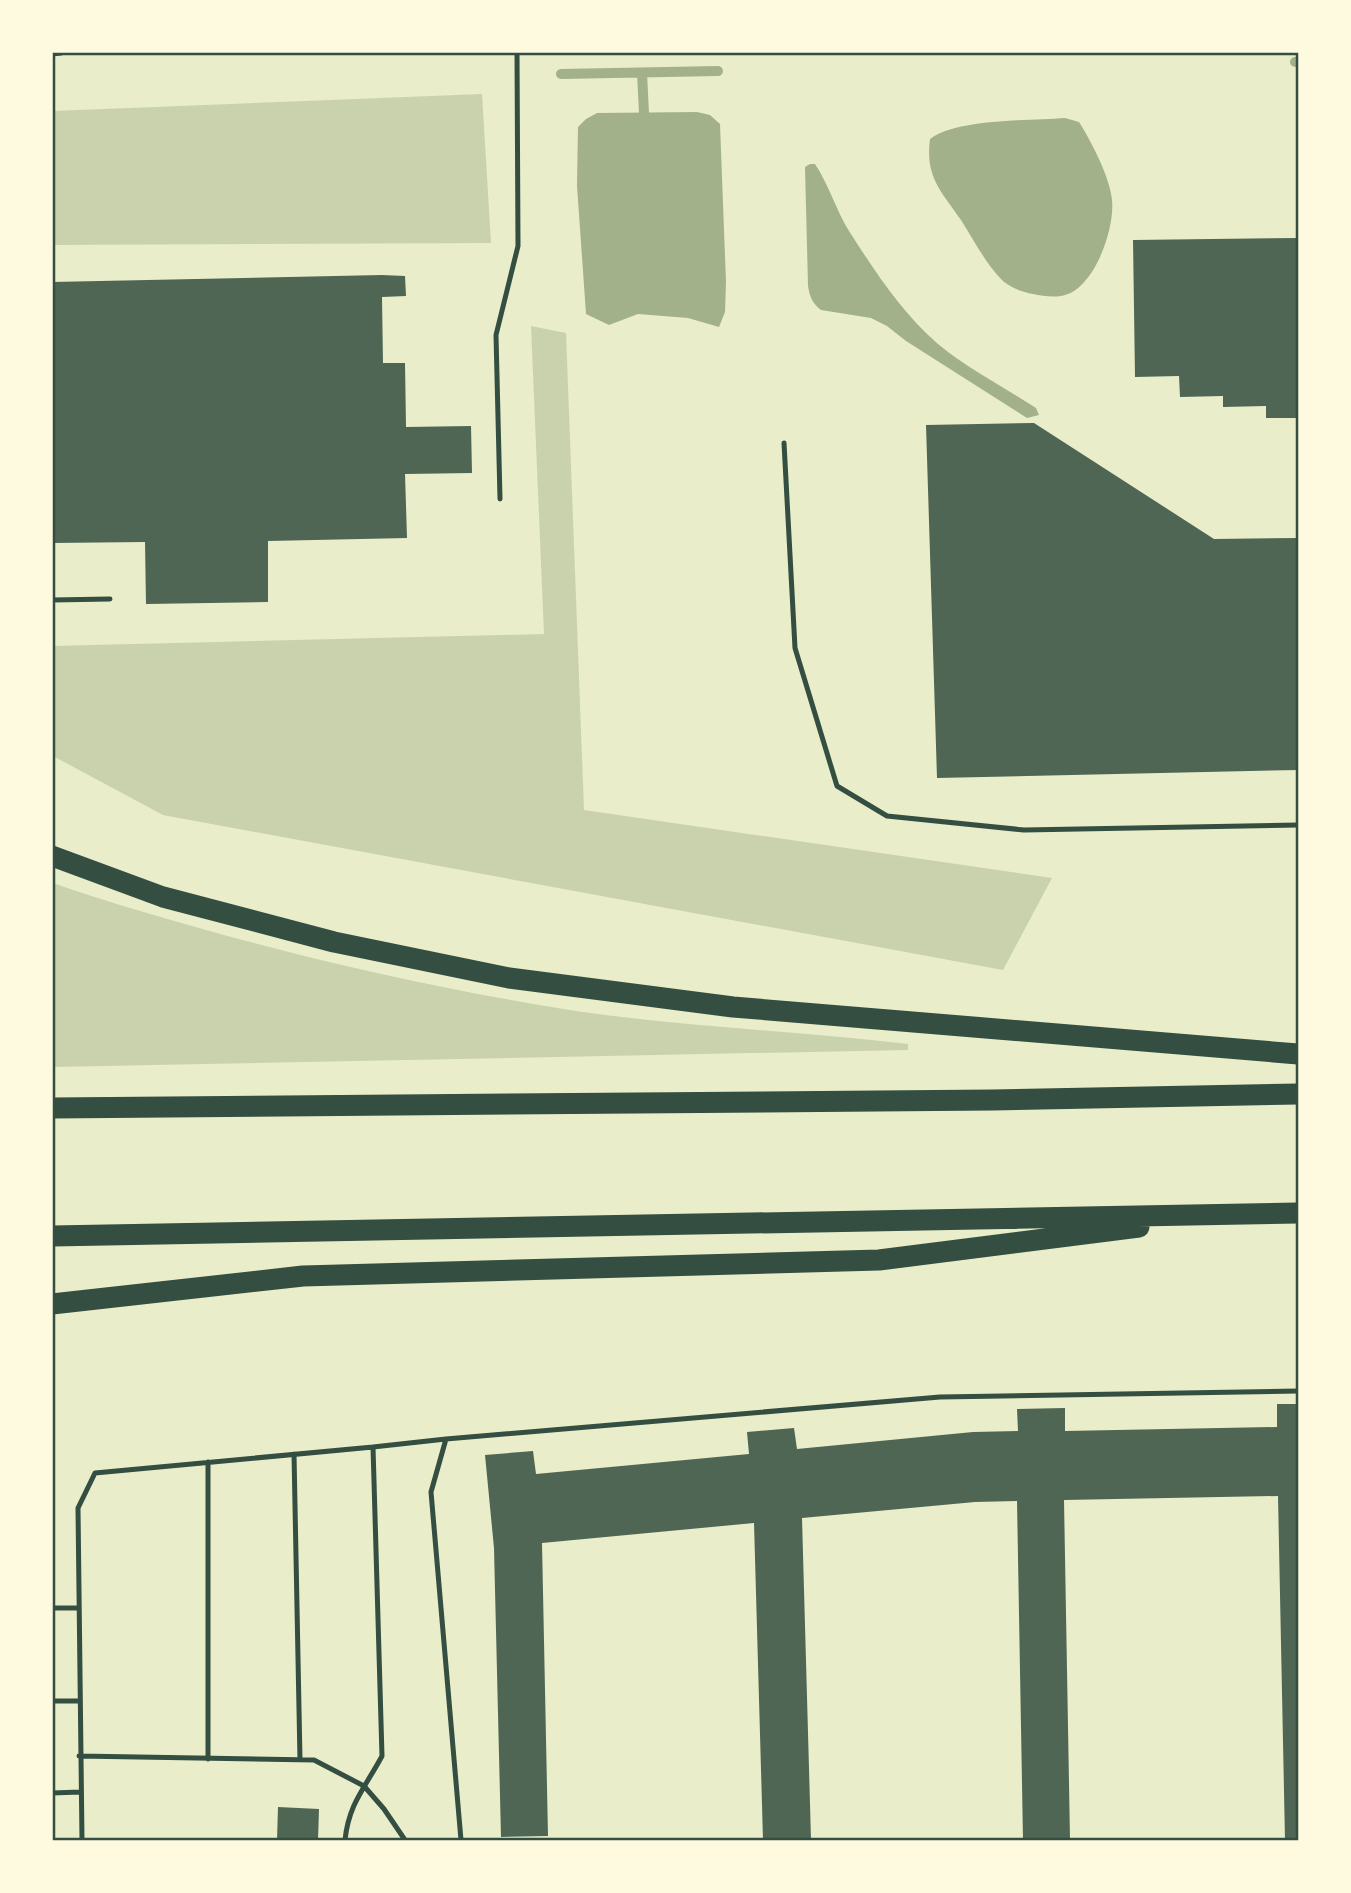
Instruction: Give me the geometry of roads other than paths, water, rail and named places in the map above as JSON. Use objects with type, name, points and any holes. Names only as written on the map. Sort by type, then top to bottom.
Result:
[{"type":"highway","points":[[52,856],[163,897],[334,942],[509,978],[733,1007],[1298,1054]]},
{"type":"highway","points":[[52,1108],[993,1100],[1298,1094]]},
{"type":"highway","points":[[52,1304],[303,1276],[879,1260],[1248,1213]]},
{"type":"highway","points":[[52,1237],[1298,1213]]},
{"type":"street","points":[[52,53],[61,52]]},
{"type":"lane","points":[[500,499],[496,335],[518,246],[517,52]]},
{"type":"lane","points":[[784,443],[795,648],[837,786],[887,816],[1024,830],[1298,825]]},
{"type":"lane","points":[[52,600],[110,599]]},
{"type":"lane","points":[[82,1840],[78,1508],[94,1473],[446,1439],[940,1397],[1298,1391]]},
{"type":"lane","points":[[446,1439],[431,1492],[461,1840]]},
{"type":"lane","points":[[345,1840],[347,1821],[356,1797],[382,1756],[373,1447]]},
{"type":"lane","points":[[295,1454],[300,1760]]},
{"type":"lane","points":[[208,1462],[208,1759]]},
{"type":"lane","points":[[52,1608],[79,1608]]},
{"type":"lane","points":[[52,1701],[79,1701]]},
{"type":"lane","points":[[79,1756],[314,1760],[364,1786],[405,1840]]},
{"type":"lane","points":[[52,1793],[80,1792]]},
{"type":"waterway","points":[[561,74],[718,71]]},
{"type":"waterway","points":[[642,73],[644,113]]}]
